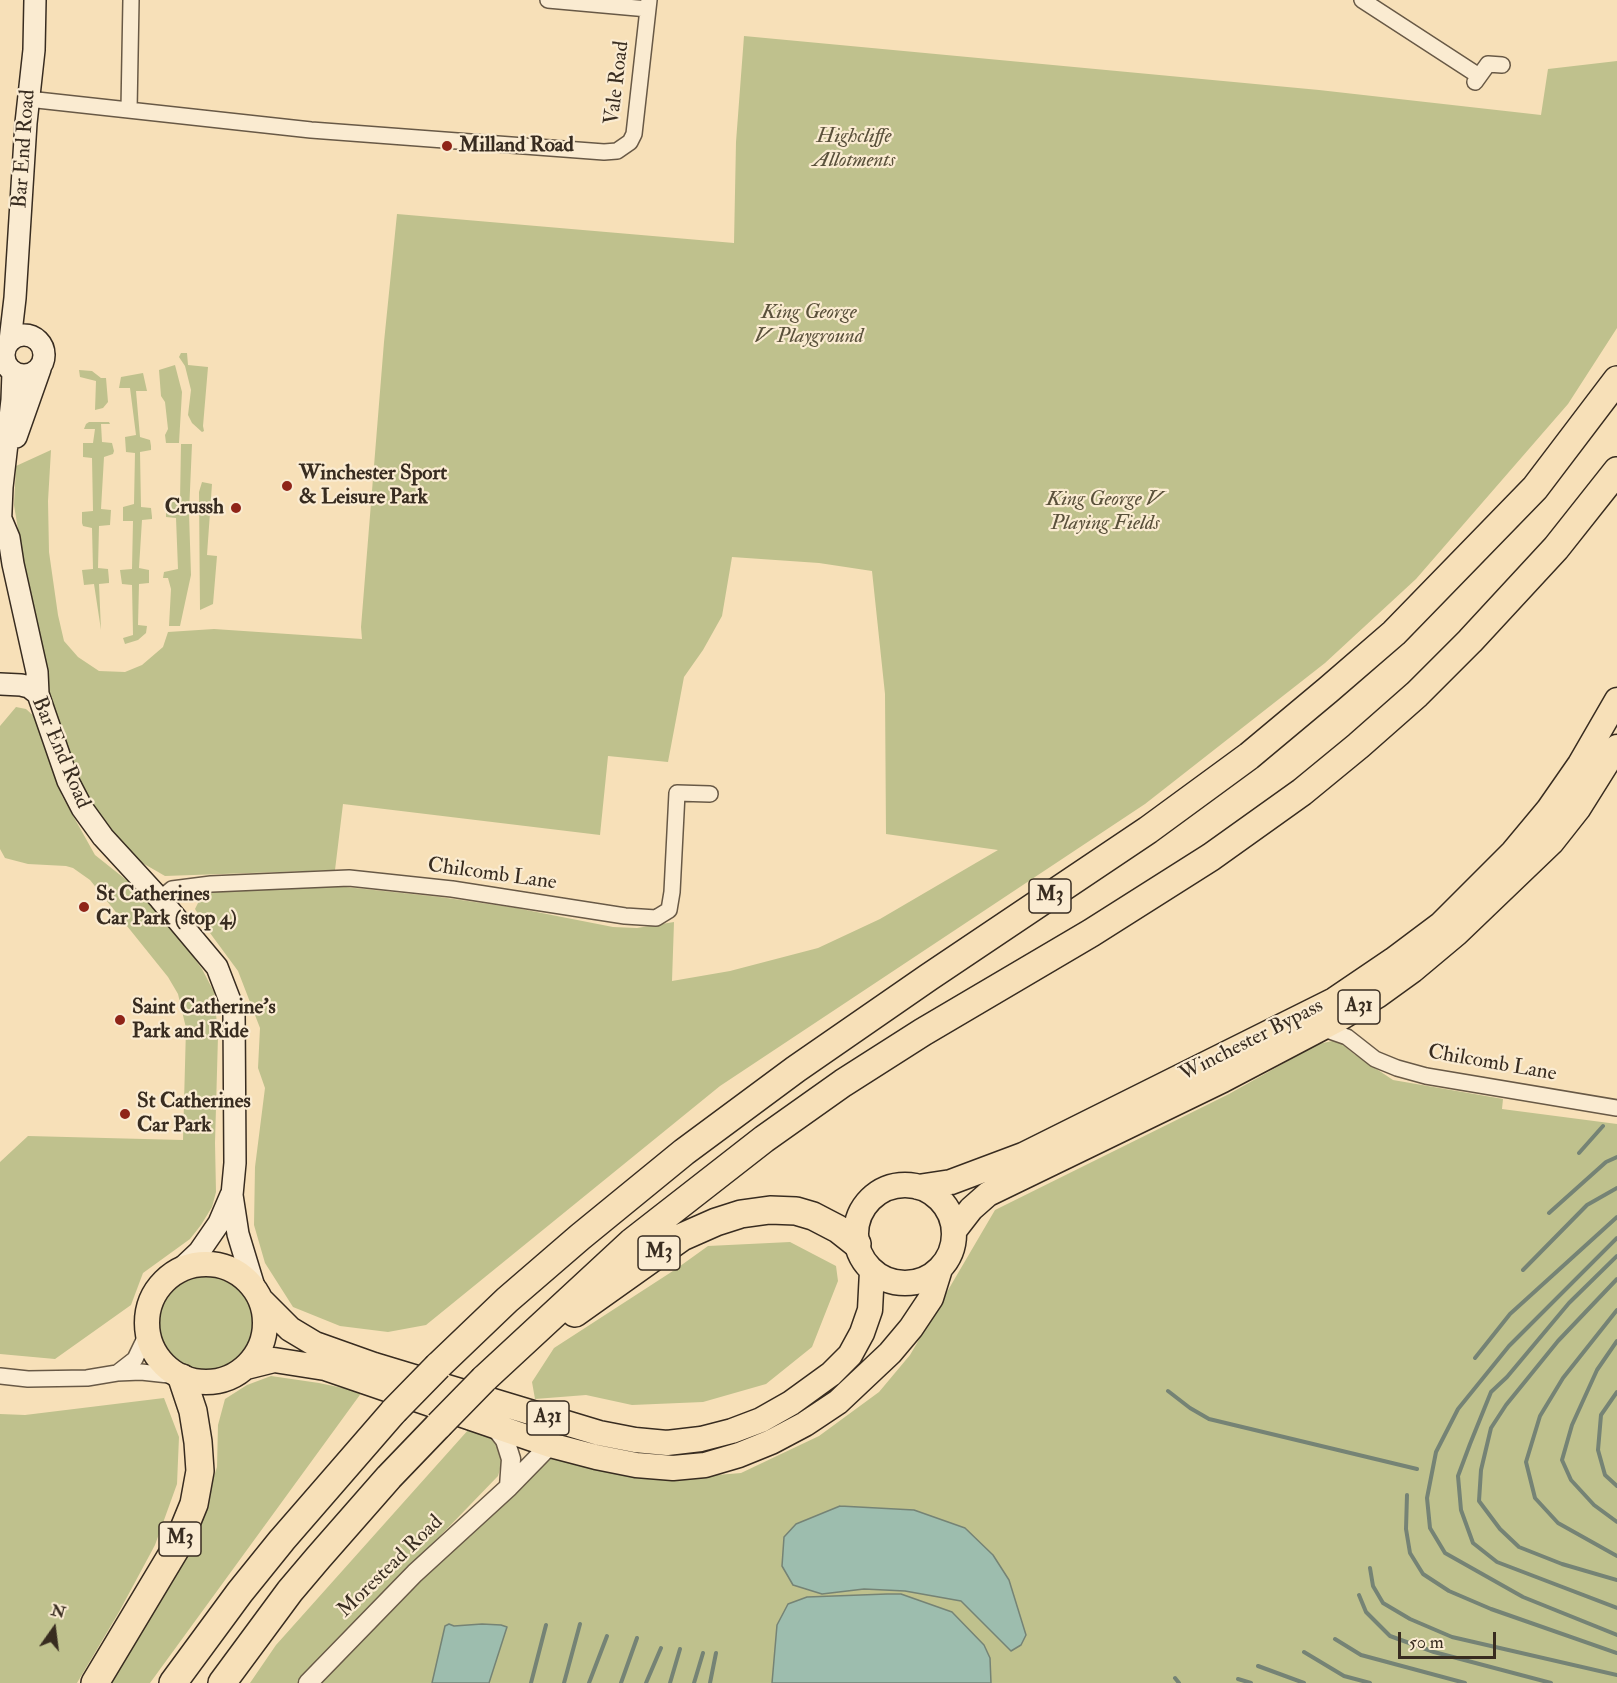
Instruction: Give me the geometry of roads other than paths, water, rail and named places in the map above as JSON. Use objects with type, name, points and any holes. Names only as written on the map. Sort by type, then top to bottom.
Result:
[{"type":"highway","name":"M3","points":[[173,1683],[240,1592],[282,1540],[394,1411],[515,1293],[684,1152],[805,1062],[1148,830],[1249,756],[1394,633],[1499,526],[1535,488],[1617,380]]},
{"type":"highway","name":"M3","points":[[222,1683],[318,1558],[389,1477],[484,1379],[632,1242],[773,1133],[843,1083],[923,1032],[1091,933],[1211,857],[1302,792],[1417,694],[1486,625],[1556,548],[1617,471]]},
{"type":"highway","name":"Winchester Bypass","points":[[918,1187],[951,1182],[1023,1155],[1334,1000],[1393,960],[1441,924],[1513,852],[1548,810],[1580,765],[1617,700]]},
{"type":"highway","name":"Winchester Bypass","points":[[954,1231],[971,1209],[988,1194],[1223,1080],[1357,1008],[1413,970],[1456,934],[1552,842],[1578,809],[1617,747]]},
{"type":"highway","points":[[901,1185],[918,1187],[936,1196],[943,1203],[952,1221],[953,1245],[940,1269],[928,1278],[914,1282],[892,1281],[872,1271],[862,1259],[857,1244],[856,1227],[861,1212],[871,1198],[885,1189],[901,1185]]},
{"type":"highway","name":"M3","points":[[484,1379],[682,1237],[716,1222],[741,1214],[770,1210],[795,1211],[813,1216],[838,1229],[857,1244]]},
{"type":"highway","points":[[202,1264],[222,1266],[246,1279],[258,1295],[265,1315],[265,1329],[258,1349],[246,1367],[232,1376],[216,1381],[199,1382],[180,1377],[158,1359],[147,1334],[146,1318],[153,1295],[168,1276],[182,1268],[202,1264]]},
{"type":"highway","name":"A31","points":[[246,1367],[274,1360],[325,1368],[550,1445],[636,1465],[673,1468],[705,1465],[771,1442],[805,1424],[838,1402],[890,1353],[911,1328],[931,1298],[940,1269]]},
{"type":"highway","name":"A31","points":[[258,1295],[290,1329],[315,1344],[374,1365],[599,1433],[667,1443],[701,1439],[761,1420],[791,1403],[831,1374],[849,1355],[862,1333],[870,1310],[872,1271]]},
{"type":"highway","name":"M3","points":[[95,1683],[176,1548],[194,1504],[200,1472],[198,1442],[193,1412],[180,1377]]},
{"type":"main road","name":"Bar End Road","points":[[1,527],[6,459],[5,356],[15,297],[28,99],[34,46],[35,0]]},
{"type":"main road","name":"Bar End Road","points":[[15,297],[31,335]]},
{"type":"main road","points":[[19,335],[31,335],[40,342],[45,357],[39,369],[24,375],[5,356],[19,335]]},
{"type":"main road","name":"Bar End Road","points":[[6,459],[26,412],[39,369]]},
{"type":"main road","points":[[1,527],[9,538],[37,672],[38,694]]},
{"type":"main road","name":"Bar End Road","points":[[0,684],[21,685],[38,694],[68,781],[82,808],[102,837],[160,899],[217,967],[234,1011],[235,1163],[232,1195],[238,1234],[258,1295]]},
{"type":"main road","name":"Bar End Road","points":[[182,1268],[199,1252],[219,1223],[232,1195]]},
{"type":"street","points":[[28,99],[129,110],[131,0]]},
{"type":"street","points":[[548,0],[648,5]]},
{"type":"street","points":[[1362,0],[1477,79],[1488,64],[1502,65]]},
{"type":"street","name":"Vale Road","points":[[129,110],[311,130],[604,152],[617,151],[630,142],[634,134],[648,5]]},
{"type":"street","name":"Chilcomb Lane","points":[[160,899],[172,889],[211,884],[349,878],[452,889],[625,916],[656,918],[669,910],[677,793],[710,794]]},
{"type":"street","points":[[1357,1008],[1356,1027],[1364,1051]]},
{"type":"street","name":"Chilcomb Lane","points":[[1321,1028],[1347,1037],[1375,1059],[1426,1076],[1617,1107]]},
{"type":"street","points":[[117,1373],[135,1359],[147,1334]]},
{"type":"street","points":[[0,1376],[87,1378],[141,1372],[180,1377]]},
{"type":"street","points":[[494,1426],[504,1440],[511,1459],[509,1487]]},
{"type":"street","name":"Morestead Road","points":[[308,1683],[415,1574],[509,1487],[550,1445]]},
{"type":"waterway","points":[[1579,1153],[1603,1126]]},
{"type":"waterway","points":[[1549,1213],[1606,1162],[1617,1157]]},
{"type":"waterway","points":[[1523,1270],[1587,1205],[1617,1188]]},
{"type":"waterway","points":[[1475,1358],[1510,1314],[1617,1217]]},
{"type":"waterway","points":[[1617,1238],[1509,1346],[1458,1409],[1436,1452],[1427,1498],[1430,1528],[1445,1553],[1523,1597],[1617,1635]]},
{"type":"waterway","points":[[1617,1256],[1569,1303],[1507,1377],[1491,1392],[1458,1476],[1461,1510],[1473,1543],[1497,1562],[1617,1608]]},
{"type":"waterway","points":[[1617,1279],[1558,1341],[1506,1405],[1491,1428],[1481,1470],[1479,1501],[1500,1529],[1519,1547],[1562,1564],[1617,1580]]},
{"type":"waterway","points":[[1617,1310],[1563,1378],[1540,1416],[1526,1462],[1535,1498],[1558,1523],[1617,1556]]},
{"type":"waterway","points":[[1617,1341],[1597,1370],[1572,1425],[1562,1460],[1571,1480],[1594,1505],[1617,1522]]},
{"type":"waterway","points":[[1168,1391],[1209,1419],[1417,1469]]},
{"type":"waterway","points":[[1617,1392],[1601,1415],[1598,1450],[1605,1475],[1617,1486]]},
{"type":"waterway","points":[[1407,1495],[1406,1529],[1410,1553],[1423,1574],[1449,1591],[1491,1609],[1617,1653]]},
{"type":"waterway","points":[[1370,1568],[1373,1586],[1383,1603],[1410,1619],[1452,1637],[1617,1675]]},
{"type":"waterway","points":[[1359,1595],[1366,1612],[1390,1636],[1434,1652],[1551,1683]]},
{"type":"waterway","points":[[564,1683],[580,1624]]},
{"type":"waterway","points":[[531,1683],[546,1625]]},
{"type":"waterway","points":[[589,1683],[607,1636]]},
{"type":"waterway","points":[[621,1683],[637,1638]]},
{"type":"waterway","points":[[1335,1639],[1361,1655],[1465,1683]]},
{"type":"waterway","points":[[646,1683],[661,1648]]},
{"type":"waterway","points":[[670,1683],[680,1649]]},
{"type":"waterway","points":[[1304,1652],[1344,1676],[1370,1683]]},
{"type":"waterway","points":[[694,1683],[703,1653]]},
{"type":"waterway","points":[[710,1683],[716,1653]]},
{"type":"waterway","points":[[1258,1666],[1304,1683]]},
{"type":"waterway","points":[[1175,1678],[1179,1683]]},
{"type":"waterway","points":[[1238,1679],[1251,1683]]},
{"type":"place","name":"Milland Road","points":[[447,146]]},
{"type":"place","name":"Winchester Sport & Leisure Park","points":[[287,486]]},
{"type":"place","name":"Crussh","points":[[236,508]]},
{"type":"place","name":"St Catherines Car Park (stop 4)","points":[[84,907]]},
{"type":"place","name":"Saint Catherine's Park and Ride","points":[[120,1020]]},
{"type":"place","name":"St Catherines Car Park","points":[[125,1114]]},
{"type":"park label","name":"Highcliffe Allotments","points":[[854,149]]},
{"type":"park label","name":"King George V Playground","points":[[809,325]]},
{"type":"park label","name":"King George V Playing Fields","points":[[1105,512]]}]
